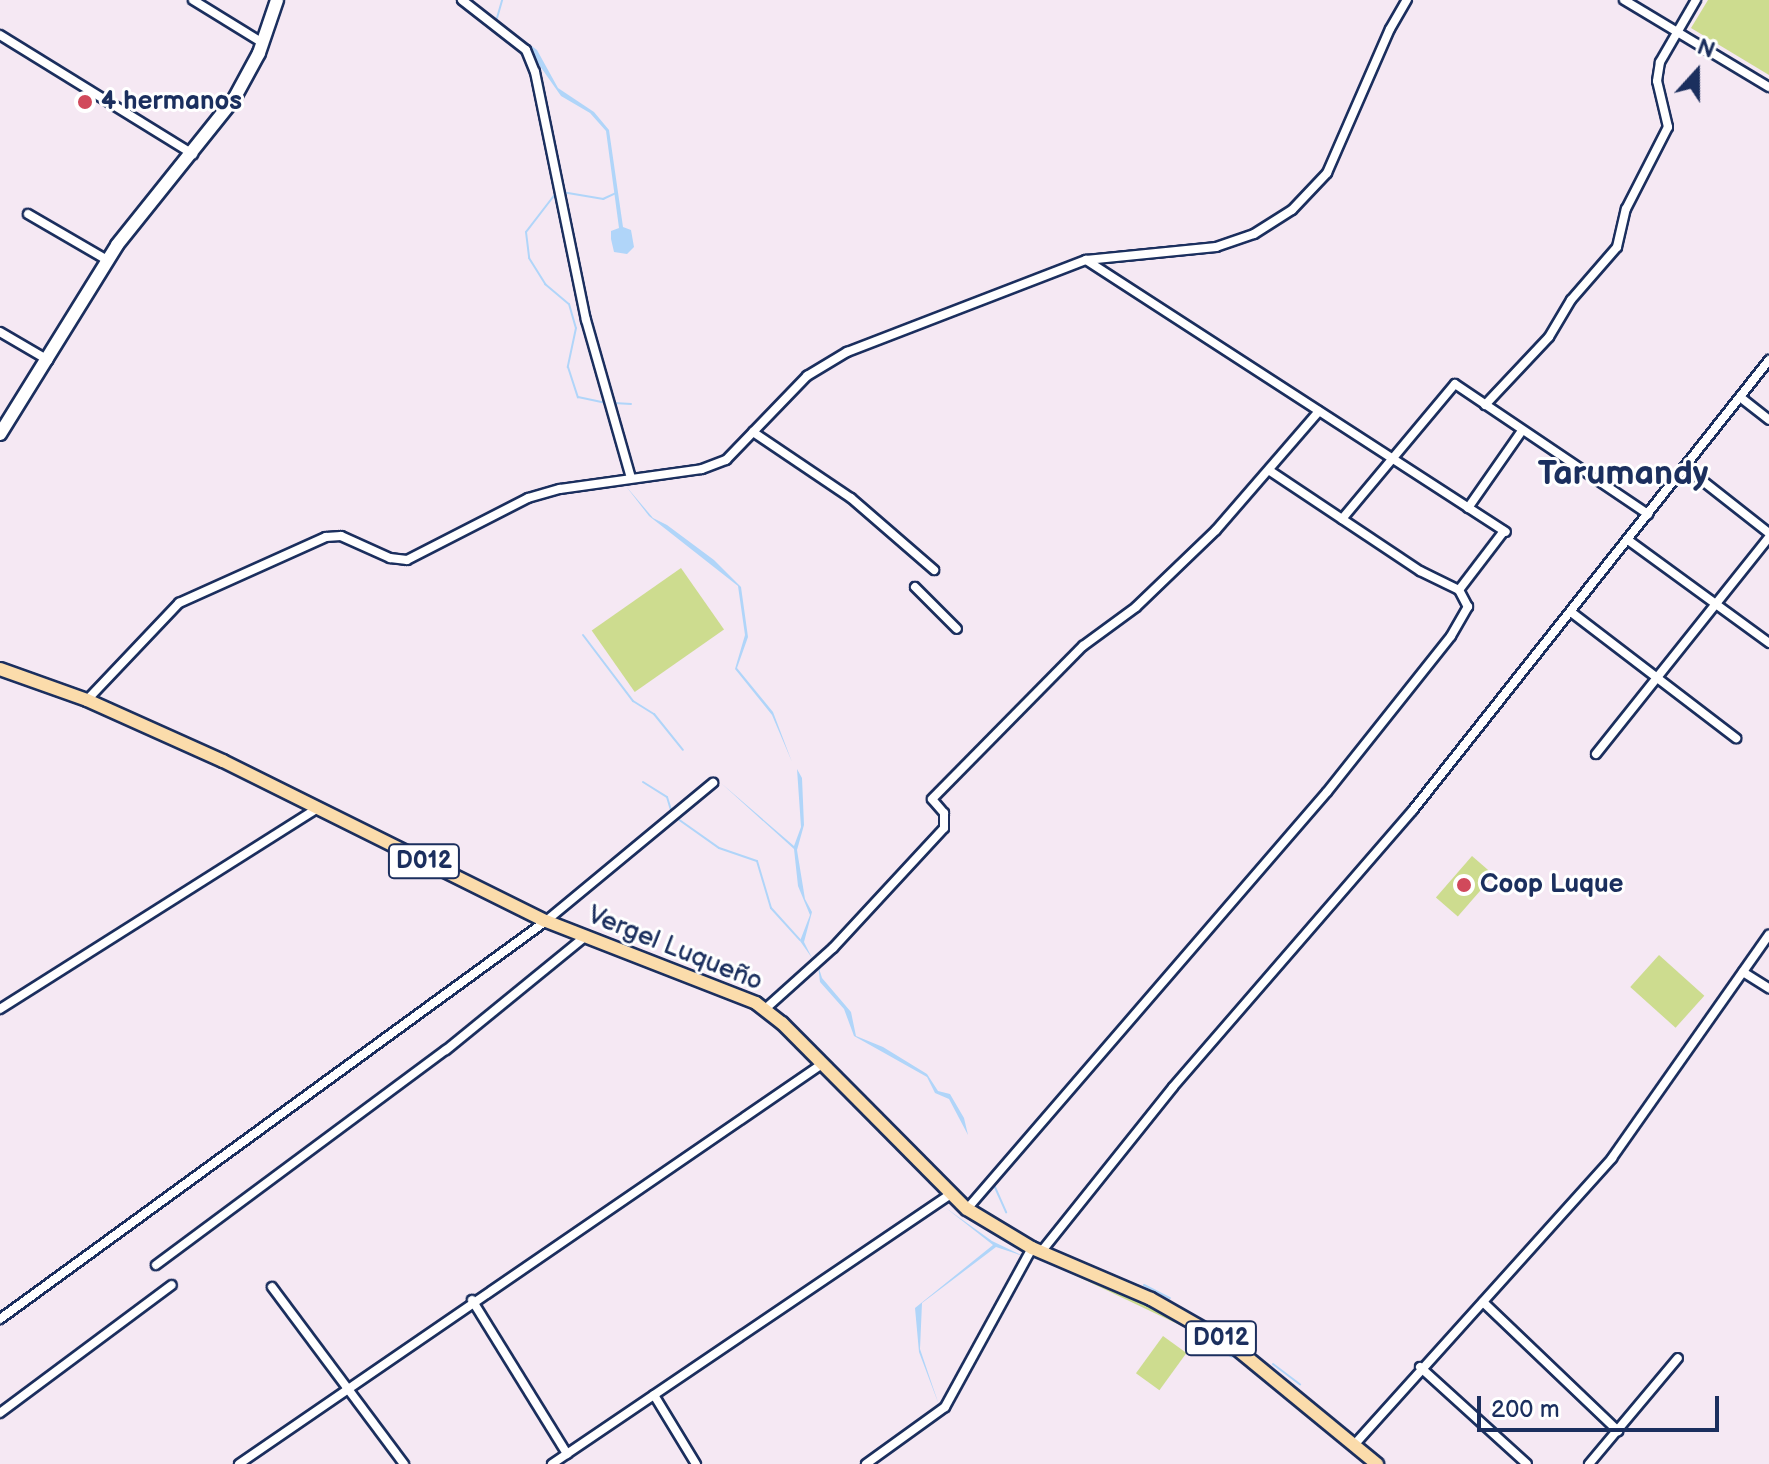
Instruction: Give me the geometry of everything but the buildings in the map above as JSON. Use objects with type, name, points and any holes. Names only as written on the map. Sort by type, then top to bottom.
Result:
[{"type":"main road","name":"Vergel Luqueño","points":[[0,669],[87,700],[318,808],[546,921],[765,1009],[967,1209],[1036,1250],[1151,1299],[1232,1345],[1359,1440],[1377,1464]]},
{"type":"street","points":[[193,0],[263,43]]},
{"type":"street","points":[[0,434],[107,260],[234,99],[263,43],[277,0]]},
{"type":"street","points":[[462,0],[526,50],[535,72],[583,307],[631,478]]},
{"type":"street","points":[[87,700],[179,603],[326,537],[341,536],[390,558],[407,560],[528,498],[631,478],[702,469],[726,460],[807,376],[837,356],[1086,260],[1216,247],[1254,234],[1292,210],[1327,173],[1407,0]]},
{"type":"street","points":[[1624,0],[1769,87]]},
{"type":"street","points":[[1485,405],[1549,337],[1571,300],[1617,247],[1626,209],[1668,127],[1657,72],[1696,0]]},
{"type":"street","points":[[0,35],[193,154]]},
{"type":"street","points":[[28,214],[107,260]]},
{"type":"street","points":[[1086,260],[1505,532],[1459,590]]},
{"type":"street","points":[[0,332],[48,360]]},
{"type":"street","points":[[866,1464],[945,1407],[1036,1250],[1173,1087],[1345,892],[1769,360]]},
{"type":"street","points":[[1342,519],[1455,384],[1521,432],[1648,514]]},
{"type":"street","points":[[1740,397],[1769,420]]},
{"type":"street","points":[[765,1009],[833,948],[944,828],[944,813],[932,799],[1083,646],[1136,607],[1216,530],[1319,411]]},
{"type":"street","points":[[753,432],[851,498],[934,570]]},
{"type":"street","points":[[1468,508],[1521,432]]},
{"type":"street","points":[[1596,754],[1769,535],[1685,467]]},
{"type":"street","points":[[967,1209],[1243,892],[1451,636],[1468,607],[1459,590],[1420,571],[1270,471]]},
{"type":"street","points":[[1628,540],[1769,643]]},
{"type":"street","points":[[915,587],[957,629]]},
{"type":"street","points":[[1571,612],[1736,738]]},
{"type":"street","points":[[0,1319],[546,921],[713,783]]},
{"type":"street","points":[[0,1009],[318,808]]},
{"type":"street","points":[[1359,1440],[1420,1367],[1483,1302],[1612,1158],[1769,935]]},
{"type":"street","points":[[156,1265],[446,1050],[587,936]]},
{"type":"street","points":[[1743,972],[1769,988]]},
{"type":"street","points":[[239,1464],[472,1300],[822,1064]]},
{"type":"street","points":[[552,1464],[950,1195]]},
{"type":"street","points":[[0,1413],[172,1285]]},
{"type":"street","points":[[272,1287],[404,1464]]},
{"type":"street","points":[[472,1300],[567,1454]]},
{"type":"street","points":[[1483,1302],[1618,1431]]},
{"type":"street","points":[[1589,1464],[1678,1358]]},
{"type":"street","points":[[1420,1367],[1527,1464]]},
{"type":"street","points":[[654,1395],[696,1464]]},
{"type":"green space","points":[[1708,0],[1769,0],[1769,75],[1691,28]]},
{"type":"green space","points":[[681,568],[724,629],[635,692],[592,631]]},
{"type":"green space","points":[[0,672],[80,701],[220,764],[537,922],[748,1003],[779,1026],[911,1163],[971,1216],[1024,1249],[1174,1318],[1238,1356],[1289,1395],[1367,1464],[1288,1396],[1207,1338],[1024,1251],[970,1218],[910,1164],[779,1027],[747,1005],[536,923],[220,766]]},
{"type":"green space","name":"Coop Luque","points":[[1472,856],[1494,875],[1458,917],[1436,898]]},
{"type":"green space","points":[[1659,955],[1704,996],[1676,1028],[1630,987]]},
{"type":"green space","points":[[1163,1336],[1186,1353],[1159,1390],[1136,1373]]},
{"type":"water","points":[[466,0],[478,5],[537,50],[558,88],[594,112],[609,130],[623,227],[631,230],[634,247],[627,254],[614,252],[611,239],[611,231],[619,228],[606,131],[590,113],[561,96],[521,39]]},
{"type":"water","points":[[625,485],[653,518],[714,560],[741,587],[748,637],[737,668],[773,712],[792,762],[772,715],[735,669],[745,635],[738,586],[649,516]]},
{"type":"water","points":[[797,769],[802,778],[804,825],[797,850],[805,899],[812,912],[804,942],[812,958],[800,941],[810,915],[798,886],[794,849],[721,783],[794,846],[801,827]]},
{"type":"water","points":[[818,965],[822,978],[851,1012],[856,1036],[883,1047],[927,1074],[938,1091],[950,1094],[964,1118],[968,1135],[949,1099],[935,1093],[927,1077],[854,1036],[844,1009],[820,982]]},
{"type":"water","points":[[946,1208],[992,1241],[1023,1256],[996,1247],[922,1303],[920,1349],[939,1405],[919,1352],[915,1308],[993,1245]]},
{"type":"waterway","points":[[497,18],[502,0]]},
{"type":"waterway","points":[[562,192],[603,199],[616,193]]},
{"type":"waterway","points":[[556,193],[526,232],[529,258],[545,284],[569,304],[576,328],[568,367],[578,397],[607,403]]},
{"type":"waterway","points":[[614,403],[631,404]]},
{"type":"waterway","points":[[583,635],[633,701],[654,714],[683,750]]},
{"type":"waterway","points":[[643,782],[667,797],[671,810]]},
{"type":"waterway","points":[[678,819],[719,848],[757,861],[771,908],[800,940]]},
{"type":"waterway","points":[[994,1185],[1006,1212]]},
{"type":"waterway","points":[[1144,1285],[1170,1298]]},
{"type":"waterway","points":[[1214,1346],[1232,1357]]},
{"type":"waterway","points":[[1273,1364],[1300,1384]]},
{"type":"place","name":"4 hermanos","points":[[85,102]]},
{"type":"place","name":"Coop Luque","points":[[1464,885]]},
{"type":"district","name":"Tarumandy","points":[[1623,474]]}]
